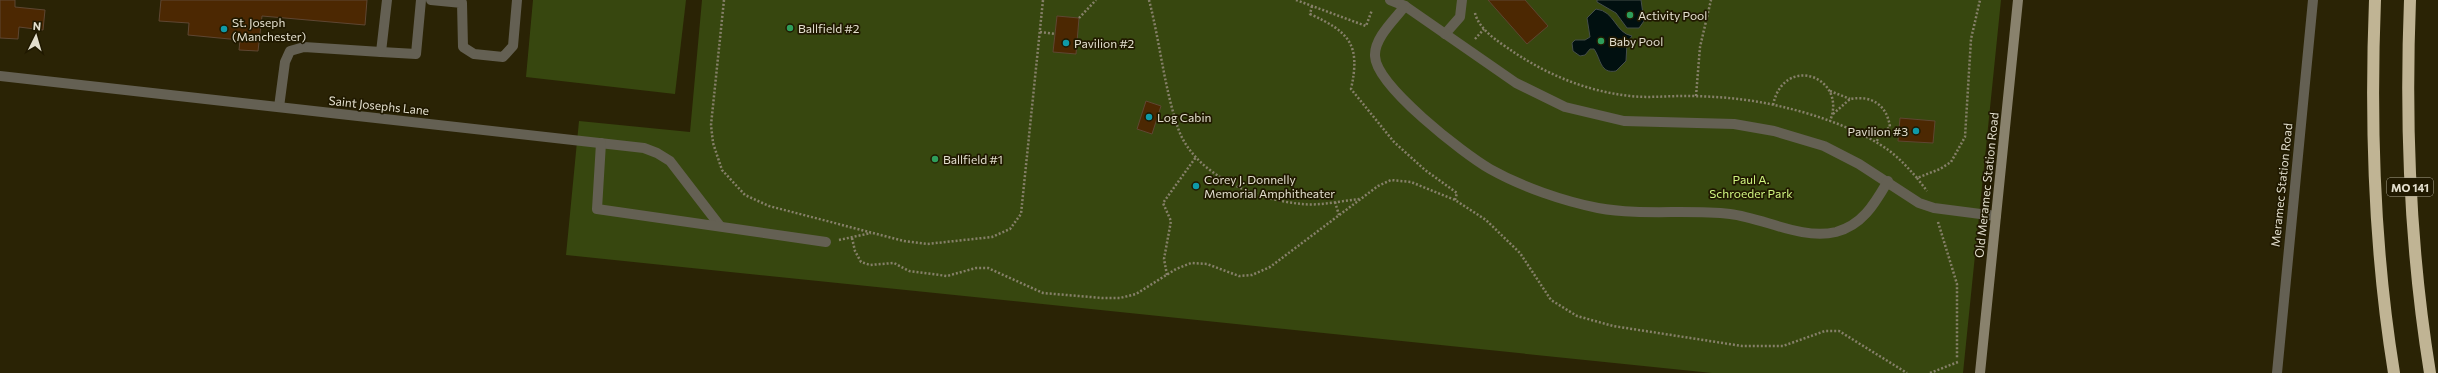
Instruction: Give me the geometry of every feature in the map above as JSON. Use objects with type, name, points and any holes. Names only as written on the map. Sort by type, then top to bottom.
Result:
[{"type":"highway","name":"MO 141","points":[[2375,0],[2372,114],[2374,175],[2384,299],[2394,373]]},
{"type":"highway","name":"MO 141","points":[[2410,0],[2408,105],[2409,168],[2418,290],[2430,373]]},
{"type":"street","points":[[381,52],[386,0]]},
{"type":"street","points":[[279,107],[285,62],[290,51],[304,47],[416,54],[421,0]]},
{"type":"street","points":[[431,0],[462,2],[463,47],[474,54],[503,57],[513,46],[517,0]]},
{"type":"street","points":[[1390,0],[1405,3],[1445,34],[1516,84],[1565,107],[1624,121],[1734,124],[1774,130],[1824,146],[1888,181],[1919,203],[1934,208],[1996,216]]},
{"type":"street","points":[[1445,34],[1460,17],[1462,0]]},
{"type":"street","name":"Old Meramec Station Road","points":[[1980,373],[2018,0]]},
{"type":"street","name":"Meramec Station Road","points":[[2277,373],[2312,0]]},
{"type":"street","points":[[1405,3],[1376,46],[1375,56],[1381,72],[1418,112],[1471,157],[1491,170],[1532,187],[1598,208],[1621,211],[1729,214],[1753,218],[1798,231],[1815,233],[1836,232],[1854,225],[1871,210],[1888,181]]},
{"type":"street","name":"Saint Josephs Lane","points":[[0,76],[644,148],[657,153],[670,161],[720,226]]},
{"type":"street","points":[[601,143],[597,209],[826,242]]},
{"type":"path","points":[[724,0],[711,125],[712,143],[722,170],[736,187],[757,201],[904,241],[938,244],[992,237],[1010,229],[1016,222],[1023,204],[1043,0]]},
{"type":"path","points":[[1079,18],[1096,0]]},
{"type":"path","points":[[1149,0],[1178,129],[1196,157],[1222,179],[1253,193],[1281,201],[1303,204],[1335,202],[1361,198]]},
{"type":"path","points":[[1296,0],[1366,26],[1372,10]]},
{"type":"path","points":[[1696,96],[1700,46],[1711,0]]},
{"type":"path","points":[[1470,17],[1474,8],[1478,22],[1484,29],[1528,62],[1562,79],[1590,88],[1630,96],[1696,96],[1746,100],[1773,105],[1830,121],[1876,142],[1898,158],[1917,178],[1946,166],[1955,157],[1965,137],[1971,39],[1980,0]]},
{"type":"path","points":[[1312,6],[1310,14],[1342,32],[1351,41],[1355,57],[1351,89],[1394,142],[1425,170],[1458,192],[1455,200]]},
{"type":"path","points":[[1469,36],[1474,41],[1484,29]]},
{"type":"path","points":[[1040,32],[1055,34]]},
{"type":"path","points":[[1773,105],[1780,86],[1794,76],[1815,77],[1838,96],[1850,99],[1871,99],[1883,108],[1890,127],[1882,133],[1876,142]]},
{"type":"path","points":[[1829,90],[1833,103],[1830,121]]},
{"type":"path","points":[[1832,115],[1850,99]]},
{"type":"path","points":[[1167,275],[1164,259],[1171,221],[1163,203],[1196,157]]},
{"type":"path","points":[[852,238],[855,252],[861,262],[870,265],[894,263],[909,271],[947,276],[976,268],[988,268],[1031,289],[1055,295],[1102,298],[1128,297],[1183,266],[1199,262],[1239,276],[1259,273],[1270,267],[1382,183],[1399,179],[1455,200],[1486,220],[1506,237],[1530,267],[1551,300],[1577,316],[1613,326],[1742,346],[1783,346],[1825,331],[1839,331],[1907,373]]},
{"type":"path","points":[[1335,202],[1339,215]]},
{"type":"path","points":[[1934,208],[1957,284],[1957,358]]},
{"type":"path","points":[[826,242],[872,233]]},
{"type":"path","points":[[1930,373],[1958,362]]},
{"type":"green space","points":[[533,0],[686,0],[675,94],[526,77]]},
{"type":"green space","name":"Paul A. Schroeder Park","points":[[702,0],[2001,0],[1963,373],[1712,373],[566,255],[579,121],[690,132]]},
{"type":"shaded area","name":"Activity Pool","points":[[1597,0],[1641,0],[1644,21],[1639,28],[1627,28],[1616,13],[1597,2]]},
{"type":"shaded area","name":"Baby Pool","points":[[1596,9],[1607,14],[1622,31],[1632,36],[1627,43],[1626,61],[1616,71],[1607,70],[1604,68],[1594,49],[1590,49],[1585,55],[1580,56],[1573,51],[1572,43],[1575,40],[1585,40],[1590,37],[1587,18]]},
{"type":"building","points":[[0,0],[15,0],[15,7],[45,10],[43,30],[19,27],[18,39],[0,38]]},
{"type":"building","name":"St. Joseph (Manchester)","points":[[161,0],[367,0],[365,25],[262,16],[258,51],[239,50],[240,40],[188,35],[189,23],[159,21]]},
{"type":"building","points":[[1488,0],[1525,0],[1548,26],[1527,44]]},
{"type":"building","name":"Pavilion #2","points":[[1057,16],[1079,18],[1076,54],[1053,52]]},
{"type":"building","name":"Log Cabin","points":[[1146,101],[1161,106],[1152,134],[1137,129]]},
{"type":"building","name":"Pavilion #3","points":[[1900,118],[1935,121],[1933,143],[1898,141]]},
{"type":"place","name":"Activity Pool","points":[[1630,15]]},
{"type":"place","name":"Ballfield #2","points":[[790,28]]},
{"type":"place","name":"St. Joseph (Manchester)","points":[[224,29]]},
{"type":"place","name":"Baby Pool","points":[[1601,41]]},
{"type":"place","name":"Pavilion #2","points":[[1066,43]]},
{"type":"place","name":"Log Cabin","points":[[1149,117]]},
{"type":"place","name":"Pavilion #3","points":[[1916,131]]},
{"type":"place","name":"Ballfield #1","points":[[935,159]]},
{"type":"place","name":"Corey J. Donnelly Memorial Amphitheater","points":[[1196,186]]}]
